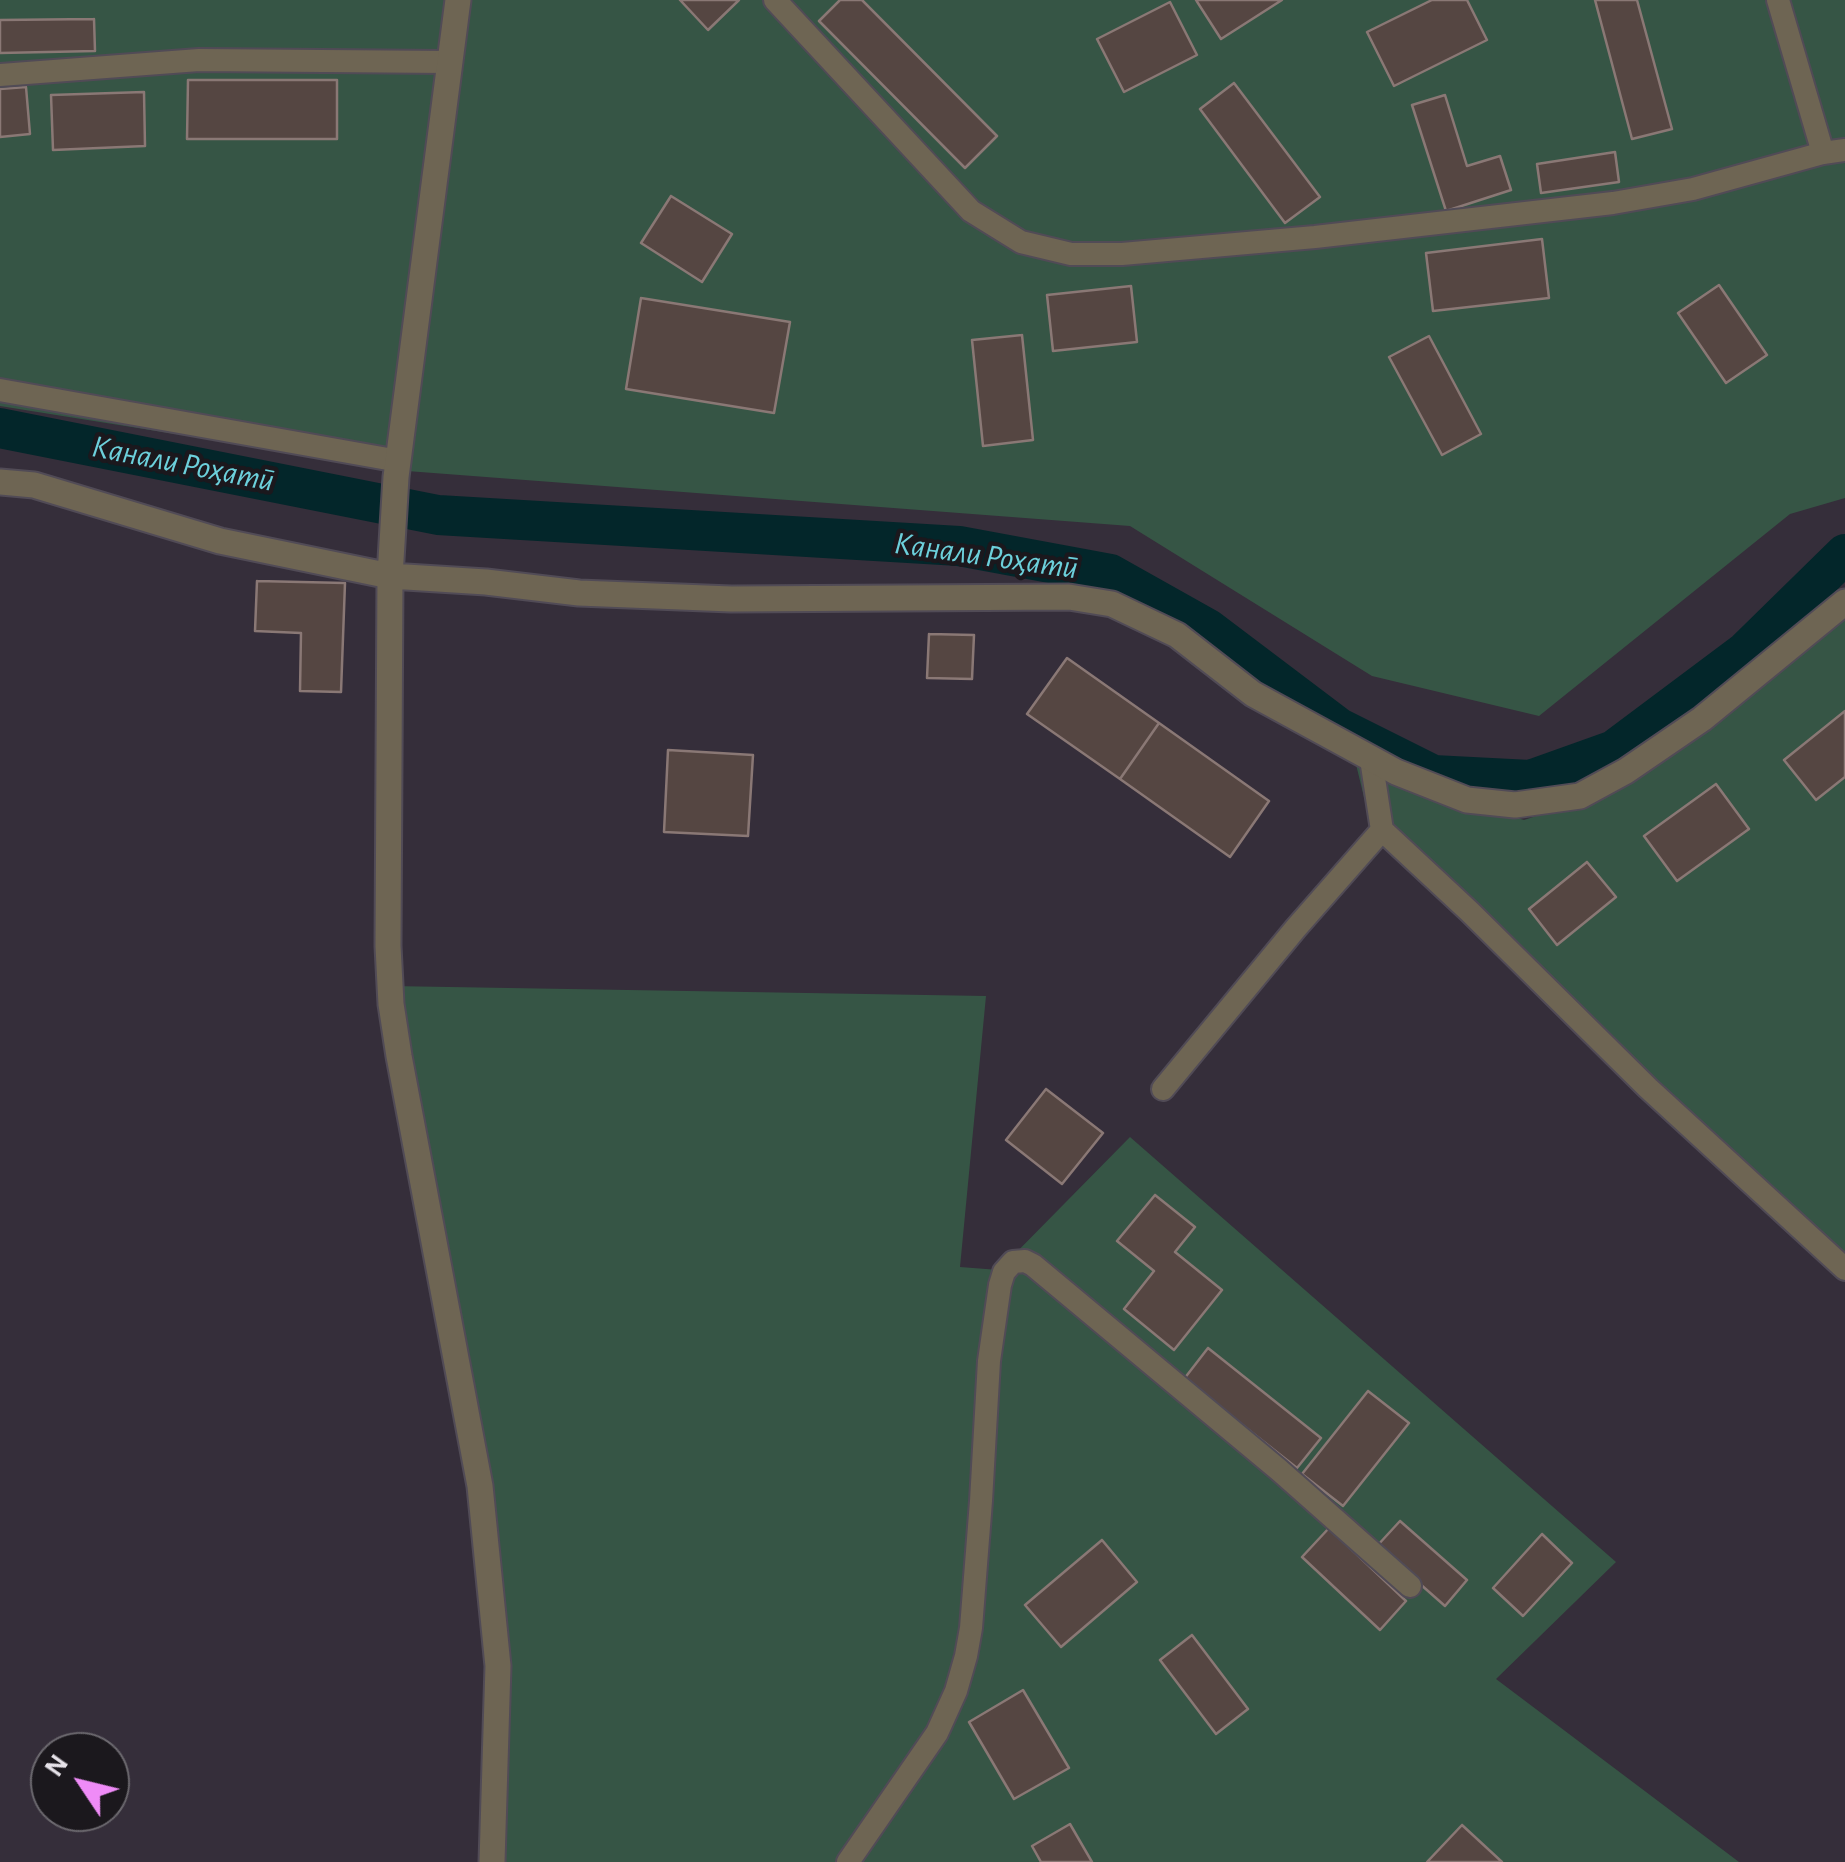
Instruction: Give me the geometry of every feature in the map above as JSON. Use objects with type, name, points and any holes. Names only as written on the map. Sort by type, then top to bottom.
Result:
[{"type":"street","points":[[458,0],[398,469],[391,566],[387,799],[391,1004],[480,1486],[498,1666],[492,1862]]},
{"type":"street","points":[[0,482],[34,485],[220,540],[579,593],[712,598],[1069,597],[1112,604],[1178,636],[1254,694],[1370,759],[1468,800],[1515,805],[1580,796],[1664,746],[1845,602]]},
{"type":"lane","points":[[775,0],[972,211],[1021,242],[1071,254],[1122,254],[1315,237],[1613,203],[1693,189],[1834,151],[1778,0]]},
{"type":"lane","points":[[0,75],[200,60],[448,62]]},
{"type":"lane","points":[[0,390],[398,469]]},
{"type":"lane","points":[[1370,759],[1382,830],[1648,1088],[1845,1270]]},
{"type":"lane","points":[[1163,1089],[1382,830]]},
{"type":"lane","points":[[848,1862],[937,1733],[966,1656],[980,1519],[988,1361],[1000,1286],[1004,1272],[1013,1262],[1033,1265],[1279,1470],[1410,1586]]},
{"type":"green space","points":[[0,0],[1845,0],[1845,498],[1790,514],[1539,716],[1372,676],[1130,526],[407,471],[0,406]]},
{"type":"green space","points":[[1845,604],[1845,1277],[1372,830],[1352,748],[1408,785],[1524,820],[1612,791]]},
{"type":"green space","points":[[390,986],[986,996],[960,1267],[999,1270],[1130,1137],[1616,1562],[1496,1679],[1739,1862],[505,1862],[503,1701]]},
{"type":"building","points":[[680,0],[739,0],[708,30]]},
{"type":"building","points":[[840,0],[862,0],[997,136],[965,168],[819,21]]},
{"type":"building","points":[[1196,0],[1282,0],[1221,39]]},
{"type":"building","points":[[1432,0],[1467,0],[1487,40],[1394,86],[1367,32]]},
{"type":"building","points":[[1595,0],[1637,0],[1672,129],[1632,139]]},
{"type":"building","points":[[1170,2],[1197,55],[1124,92],[1097,39]]},
{"type":"building","points":[[94,19],[95,51],[0,53],[0,20]]},
{"type":"building","points":[[188,80],[337,80],[337,139],[187,139]]},
{"type":"building","points":[[1234,83],[1320,197],[1285,223],[1200,109]]},
{"type":"building","points":[[26,87],[30,134],[0,137],[0,89]]},
{"type":"building","points":[[144,92],[145,146],[53,150],[51,95]]},
{"type":"building","points":[[1445,95],[1467,166],[1500,156],[1511,190],[1446,211],[1412,105]]},
{"type":"building","points":[[1615,152],[1619,182],[1541,193],[1537,164]]},
{"type":"building","points":[[671,196],[732,234],[702,282],[641,243]]},
{"type":"building","points":[[1542,239],[1549,298],[1433,311],[1426,253]]},
{"type":"building","points":[[1719,285],[1767,355],[1726,383],[1678,313]]},
{"type":"building","points":[[1131,286],[1137,342],[1053,351],[1047,295]]},
{"type":"building","points":[[641,298],[790,322],[774,413],[626,389]]},
{"type":"building","points":[[1022,335],[1033,440],[983,446],[972,340]]},
{"type":"building","points":[[1429,336],[1481,434],[1442,455],[1389,357]]},
{"type":"building","points":[[257,581],[345,583],[341,692],[300,691],[301,633],[255,631]]},
{"type":"building","points":[[929,634],[974,635],[972,679],[927,678]]},
{"type":"building","points":[[1067,658],[1159,723],[1120,779],[1027,714]]},
{"type":"building","points":[[1845,711],[1845,777],[1816,800],[1784,760]]},
{"type":"building","points":[[1159,723],[1269,801],[1230,857],[1120,779]]},
{"type":"building","points":[[668,750],[753,755],[748,836],[664,832]]},
{"type":"building","points":[[1716,784],[1749,829],[1677,881],[1644,836]]},
{"type":"building","points":[[1587,862],[1616,897],[1557,945],[1529,909]]},
{"type":"building","points":[[1046,1089],[1103,1133],[1062,1184],[1006,1140]]},
{"type":"building","points":[[1155,1195],[1195,1227],[1175,1252],[1222,1290],[1174,1350],[1124,1309],[1154,1271],[1117,1241]]},
{"type":"building","points":[[1208,1348],[1321,1438],[1297,1468],[1184,1379]]},
{"type":"building","points":[[1368,1391],[1409,1423],[1343,1506],[1302,1474]]},
{"type":"building","points":[[1400,1521],[1467,1580],[1445,1606],[1377,1546]]},
{"type":"building","points":[[1329,1528],[1406,1601],[1380,1630],[1302,1557]]},
{"type":"building","points":[[1542,1534],[1572,1563],[1523,1616],[1493,1588]]},
{"type":"building","points":[[1102,1540],[1137,1582],[1061,1647],[1025,1605]]},
{"type":"building","points":[[1192,1635],[1248,1709],[1216,1734],[1160,1660]]},
{"type":"building","points":[[1023,1690],[1069,1768],[1014,1799],[969,1722]]},
{"type":"building","points":[[1070,1824],[1092,1862],[1041,1862],[1032,1846]]},
{"type":"building","points":[[1462,1825],[1502,1862],[1427,1862]]},
{"type":"waterway","name":"Канали Роҳатӣ","points":[[0,428],[438,515],[959,546],[1110,574],[1208,629],[1339,728],[1433,775],[1530,780],[1614,750],[1745,652],[1845,554]]}]
